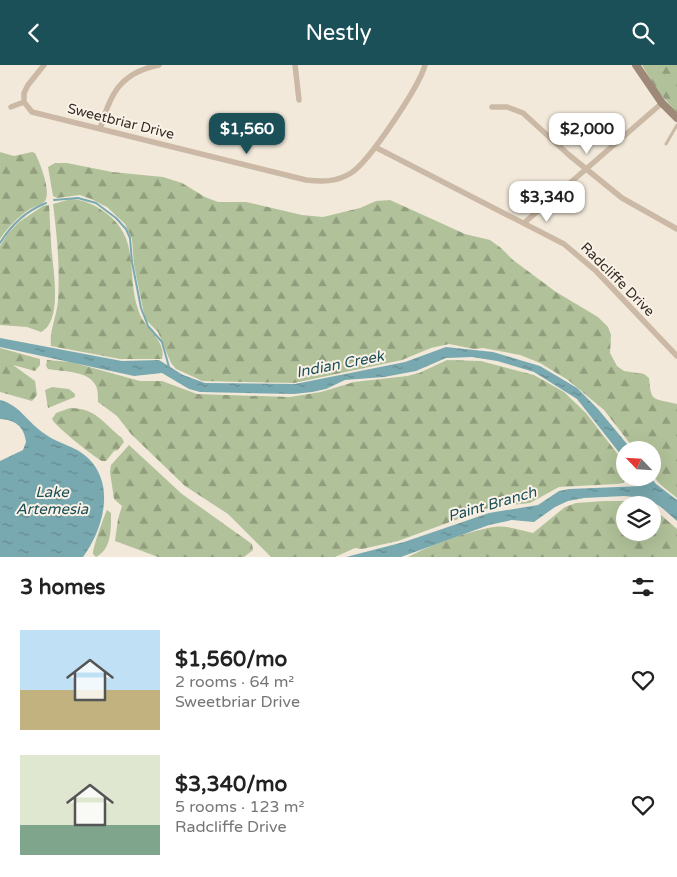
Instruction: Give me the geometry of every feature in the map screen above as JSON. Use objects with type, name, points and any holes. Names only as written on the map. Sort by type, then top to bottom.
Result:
[{"type":"street","points":[[11,107],[24,103],[24,93],[28,85],[44,65]]},
{"type":"street","points":[[100,129],[109,100],[118,86],[136,72],[159,65]]},
{"type":"street","points":[[295,65],[299,100]]},
{"type":"street","name":"Sweetbriar Drive","points":[[24,103],[32,112],[317,181],[324,181],[346,175],[359,166],[375,147],[416,89],[425,65]]},
{"type":"street","points":[[636,65],[662,103],[677,118]]},
{"type":"street","points":[[524,223],[662,103]]},
{"type":"street","points":[[492,107],[507,107],[523,113],[569,155],[629,203],[677,229]]},
{"type":"street","name":"Radcliffe Drive","points":[[375,147],[524,223],[575,253],[596,271],[677,356]]},
{"type":"lane","points":[[666,144],[677,125]]},
{"type":"green space","points":[[642,65],[677,65],[677,113],[657,90]]},
{"type":"green space","points":[[0,152],[14,156],[35,153],[44,176],[47,194],[44,202],[21,215],[0,239]]},
{"type":"green space","points":[[55,163],[67,163],[112,172],[163,177],[182,183],[205,197],[218,202],[246,202],[302,215],[323,217],[360,208],[376,201],[390,200],[465,234],[490,240],[556,292],[598,317],[608,327],[611,335],[610,353],[617,366],[624,371],[644,374],[649,378],[652,396],[658,400],[677,404],[677,498],[661,484],[661,441],[628,441],[604,410],[568,380],[540,363],[520,355],[449,344],[431,348],[402,360],[294,383],[202,381],[176,369],[171,363],[158,332],[145,319],[134,265],[132,239],[125,224],[107,207],[91,199],[80,195],[57,198],[53,196],[48,167]]},
{"type":"green space","points":[[71,199],[94,205],[102,210],[117,223],[124,235],[129,246],[133,285],[139,312],[161,346],[163,352],[162,359],[120,359],[51,346],[51,335],[59,288],[58,252],[53,204]]},
{"type":"green space","points":[[49,205],[55,289],[53,316],[41,332],[27,327],[0,325],[0,246],[8,233],[19,222],[43,206]]},
{"type":"green space","points":[[0,348],[40,359],[40,365],[35,371],[13,365],[35,381],[37,395],[32,401],[0,392]]},
{"type":"green space","points":[[47,360],[71,362],[140,381],[162,381],[197,394],[290,397],[321,392],[354,382],[407,376],[419,373],[447,360],[481,361],[534,375],[564,392],[586,413],[616,452],[616,484],[559,487],[530,503],[491,507],[398,541],[362,549],[355,548],[335,557],[271,557],[228,514],[185,486],[131,434],[117,416],[98,402],[97,388],[92,381],[82,374],[48,369],[46,366]]},
{"type":"green space","points":[[52,387],[69,389],[75,394],[75,397],[48,408],[45,390]]},
{"type":"green space","points":[[70,408],[86,411],[99,417],[122,438],[124,442],[106,461],[102,461],[83,448],[52,419],[56,413]]},
{"type":"green space","points":[[129,445],[182,494],[252,544],[253,550],[244,557],[158,557],[115,541],[122,506],[114,499],[110,472],[111,465]]},
{"type":"green space","points":[[616,501],[616,541],[661,541],[661,515],[677,529],[677,557],[408,557],[450,539],[494,527],[514,528],[533,533],[565,507],[576,503]]},
{"type":"green space","points":[[107,510],[111,513],[110,538],[105,549],[96,557],[93,554],[94,546]]},
{"type":"water","name":"Indian Creek","points":[[0,338],[122,361],[159,360],[183,375],[205,383],[295,384],[405,362],[446,347],[493,352],[540,366],[577,388],[598,409],[625,441],[616,441],[616,449],[577,399],[534,372],[497,361],[472,357],[446,358],[416,371],[384,377],[345,380],[326,389],[294,394],[200,392],[189,389],[162,373],[134,376],[0,347]]},
{"type":"water","name":"Lake Artemesia","points":[[0,400],[19,410],[39,430],[83,454],[97,469],[102,481],[104,507],[96,534],[83,557],[0,557],[0,461],[23,450],[26,442],[25,436],[18,425],[14,422],[0,419]]},
{"type":"water","points":[[659,486],[677,500],[677,521],[661,507],[661,496],[584,498],[568,501],[555,507],[534,522],[512,520],[489,525],[401,557],[346,557],[404,542],[489,513],[538,505],[559,491]]},
{"type":"waterway","points":[[54,200],[78,198],[96,203],[116,218],[126,229],[130,238],[132,262],[141,308],[148,326],[162,342],[169,367]]},
{"type":"waterway","points":[[0,243],[20,219],[46,203]]},
{"type":"water label","name":"Paint Branch","points":[[492,504]]}]
